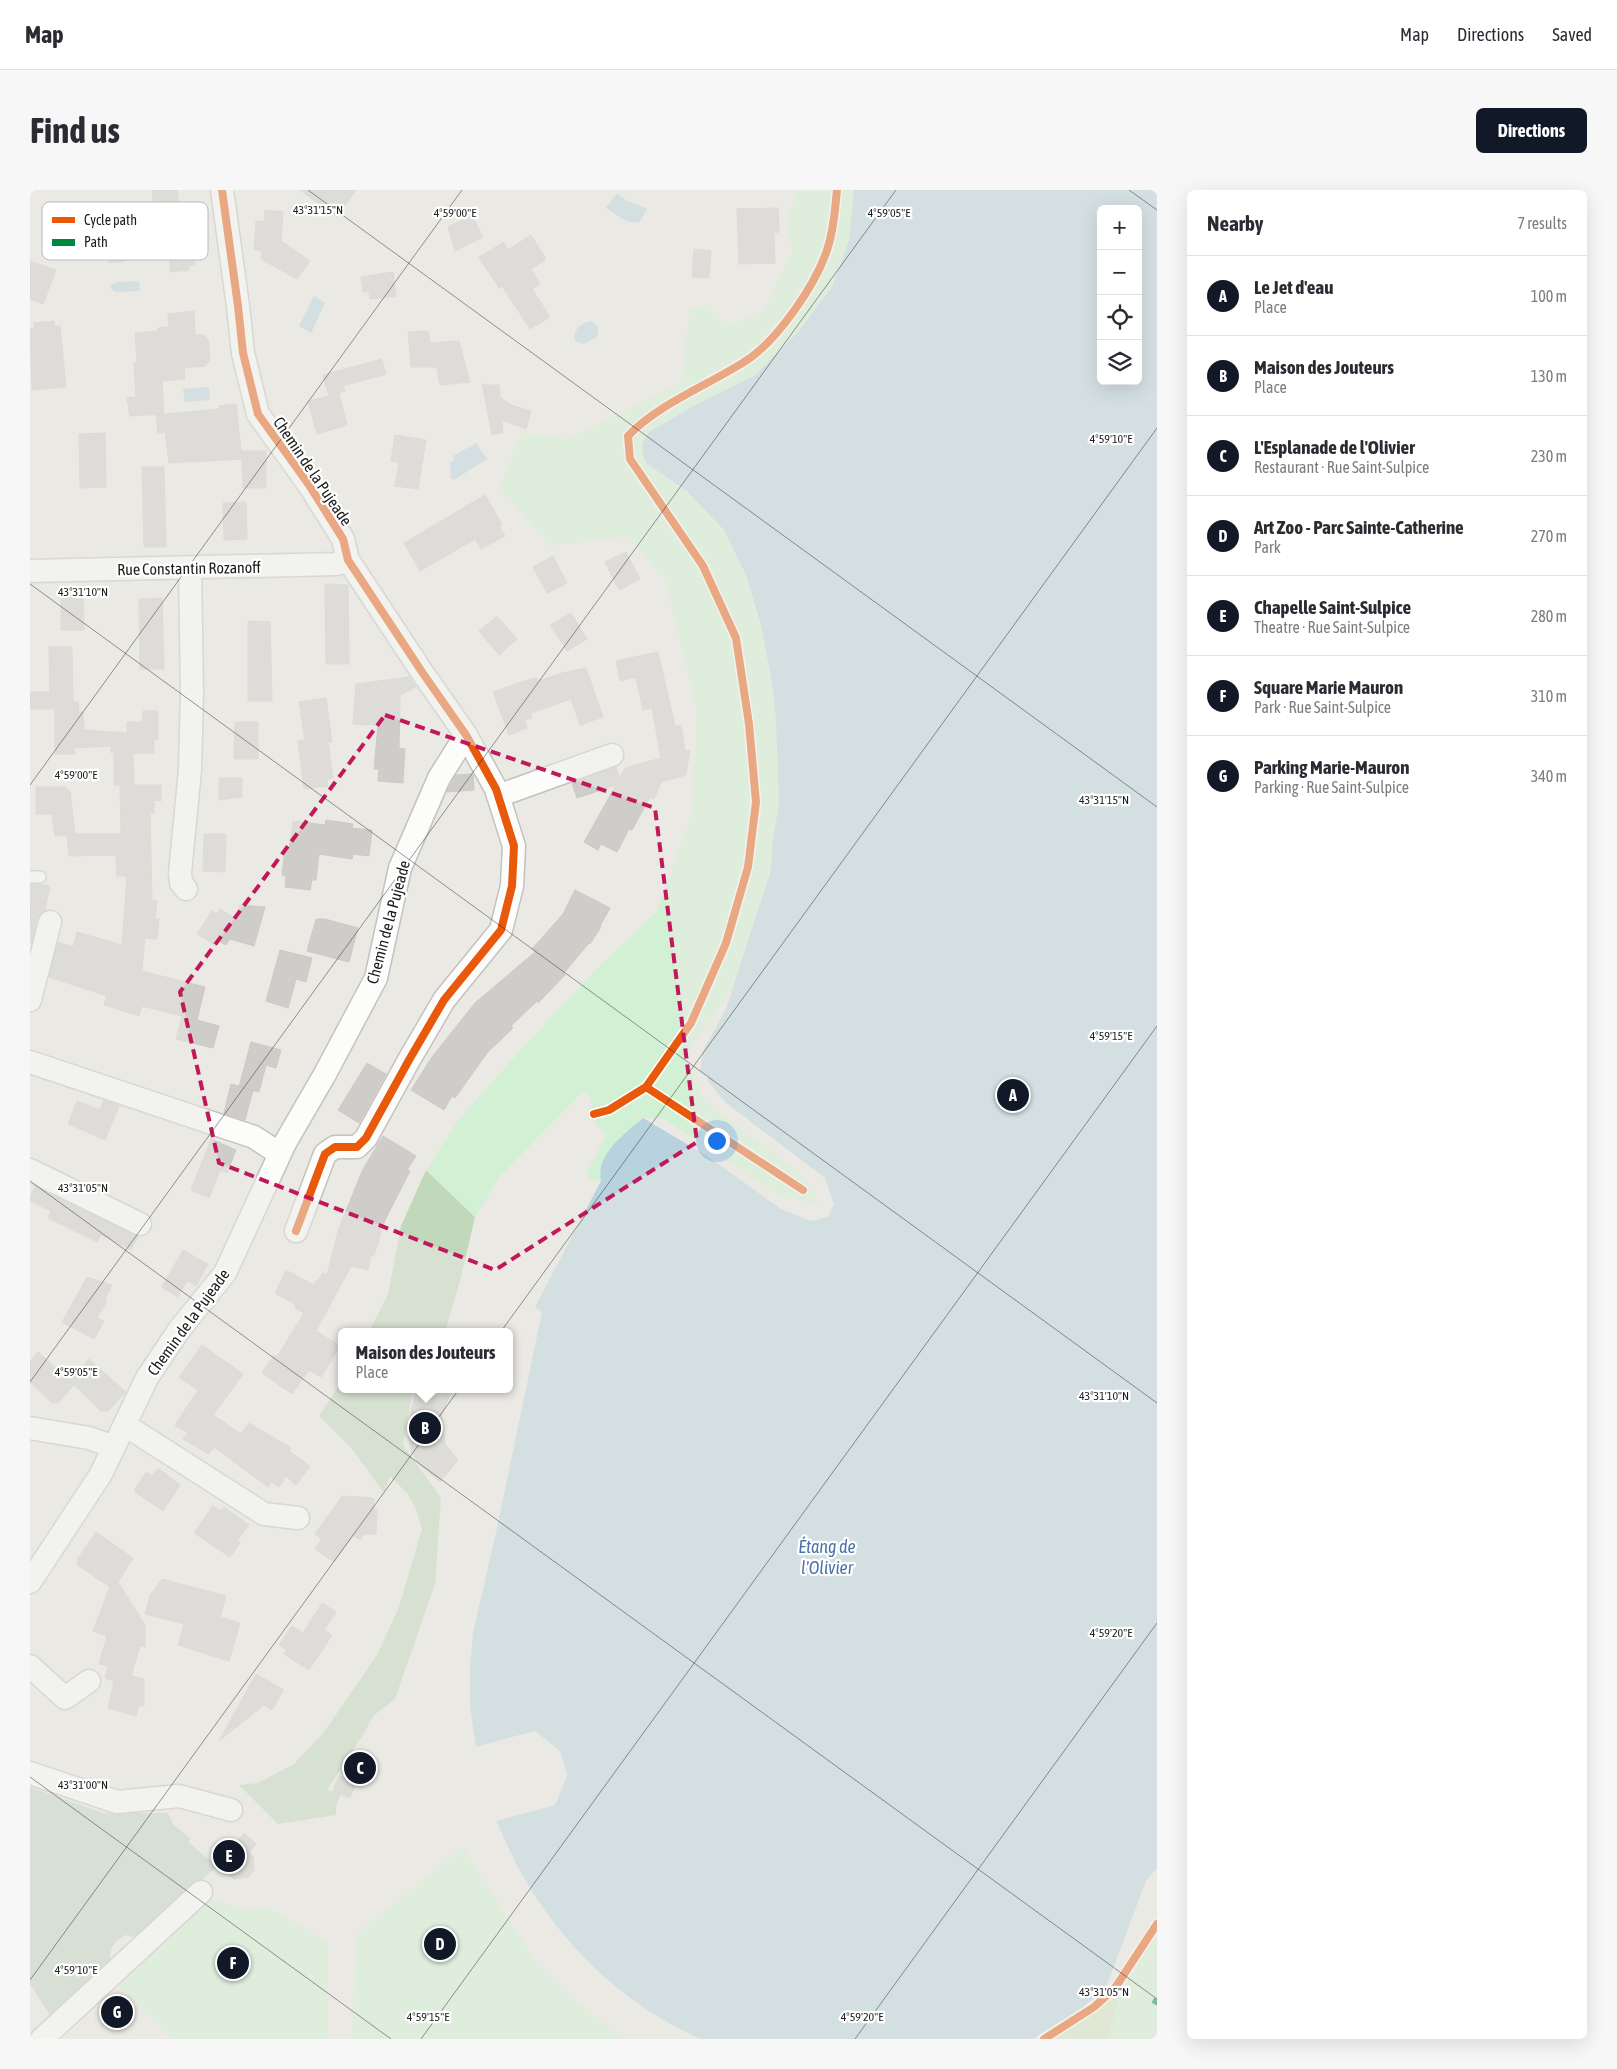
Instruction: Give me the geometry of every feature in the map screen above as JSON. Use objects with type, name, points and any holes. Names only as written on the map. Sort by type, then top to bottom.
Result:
[{"type":"street","name":"Chemin de la Pujeade","points":[[30,1582],[101,1474],[147,1378],[179,1330],[225,1273],[280,1154],[376,978],[400,868],[440,778],[466,735],[348,560],[343,539],[309,485],[258,414],[243,353],[222,190]]},
{"type":"street","name":"Rue Constantin Rozanoff","points":[[30,571],[337,564],[348,560]]},
{"type":"street","points":[[186,889],[181,883],[180,873],[190,770],[192,693],[190,568]]},
{"type":"street","points":[[296,1230],[325,1154],[335,1147],[357,1146],[366,1138],[444,1000],[501,930],[512,886],[514,846],[496,789],[466,735]]},
{"type":"street","points":[[498,796],[612,754]]},
{"type":"street","points":[[30,1000],[50,922]]},
{"type":"street","points":[[30,1062],[254,1137],[280,1154]]},
{"type":"street","points":[[30,1170],[140,1224]]},
{"type":"street","points":[[125,1425],[264,1514],[298,1518]]},
{"type":"street","points":[[30,1428],[90,1438],[114,1447]]},
{"type":"street","points":[[30,1666],[65,1698],[90,1681]]},
{"type":"street","points":[[30,1774],[117,1802],[180,1796],[231,1810]]},
{"type":"street","points":[[42,2039],[201,1892]]},
{"type":"highlighted area","points":[[385,715],[655,808],[697,1142],[495,1270],[219,1163],[180,992]]},
{"type":"green space","points":[[795,190],[854,190],[849,241],[832,287],[798,332],[754,376],[699,403],[649,432],[647,464],[687,491],[724,530],[746,575],[761,625],[772,683],[776,720],[779,803],[772,847],[771,870],[736,983],[685,1056],[705,1102],[800,1173],[820,1203],[784,1198],[662,1118],[643,1118],[622,1135],[605,1158],[599,1171],[601,1181],[590,1180],[587,1173],[606,1135],[597,1125],[588,1093],[584,1090],[501,1175],[475,1217],[426,1170],[459,1119],[594,972],[657,911],[692,814],[697,711],[665,579],[626,536],[550,546],[500,488],[521,433],[569,439],[681,383],[690,309],[708,305],[729,326],[764,311],[793,250],[785,222],[797,197]]},
{"type":"green space","points":[[426,1170],[475,1217],[460,1281],[446,1328],[371,1328],[388,1294],[401,1226]]},
{"type":"green space","points":[[338,1387],[338,1393],[412,1393],[403,1445],[441,1498],[435,1584],[395,1699],[373,1716],[327,1790],[341,1794],[336,1806],[336,1815],[278,1824],[239,1785],[258,1783],[294,1764],[324,1732],[377,1655],[399,1607],[422,1529],[416,1509],[408,1494],[390,1476],[384,1493],[353,1450],[319,1416]]},
{"type":"green space","points":[[30,1787],[103,1813],[168,1813],[173,1824],[191,1839],[188,1842],[217,1866],[137,1938],[126,1935],[117,1941],[110,1953],[112,1961],[51,2017],[30,1984]]},
{"type":"green space","points":[[463,1847],[535,1961],[570,1997],[624,2039],[352,2039],[356,1935]]},
{"type":"green space","points":[[203,1896],[248,1911],[267,1907],[328,1942],[328,2039],[173,2039],[117,1984]]},
{"type":"green space","points":[[1157,1935],[1157,2039],[1108,2039],[1120,1992]]},
{"type":"green space","points":[[1113,1999],[1153,2006],[1125,2039],[1052,2039]]},
{"type":"water","name":"Étang de l'Olivier","points":[[854,190],[1157,190],[1157,1868],[1146,1881],[1106,1987],[1082,2008],[1032,2039],[701,2039],[647,2010],[599,1972],[558,1927],[539,1902],[519,1869],[496,1821],[555,1805],[567,1775],[560,1751],[535,1731],[476,1747],[470,1707],[470,1667],[473,1633],[542,1312],[535,1307],[601,1181],[600,1171],[602,1162],[613,1145],[643,1118],[707,1156],[781,1209],[811,1221],[828,1217],[834,1204],[825,1178],[725,1102],[708,1081],[708,1076],[700,1072],[703,1051],[726,1009],[771,870],[772,847],[779,803],[776,720],[772,683],[761,625],[746,575],[724,530],[687,491],[647,464],[643,456],[642,444],[649,432],[699,403],[754,376],[798,332],[832,287],[849,241]]},
{"type":"water","points":[[617,193],[626,200],[647,209],[639,223],[626,221],[606,208]]},
{"type":"water","points":[[139,281],[140,291],[115,292],[111,289],[111,285],[117,282]]},
{"type":"water","points":[[314,296],[325,303],[311,333],[299,326]]},
{"type":"water","points":[[591,321],[598,327],[598,336],[584,344],[577,342],[574,338],[577,329],[584,323]]},
{"type":"water","points":[[209,387],[210,400],[185,402],[183,389]]},
{"type":"water","points":[[476,443],[487,459],[454,480],[451,478],[450,462],[455,460],[453,456]]},
{"type":"pier","points":[[535,1731],[560,1751],[567,1775],[555,1805],[496,1821],[496,1819],[553,1802],[564,1775],[558,1752],[534,1733],[476,1750],[476,1747]]},
{"type":"building","points":[[152,190],[177,190],[179,202],[153,202]]},
{"type":"building","points":[[300,190],[356,190],[337,217]]},
{"type":"building","points":[[778,208],[779,232],[774,233],[775,263],[739,264],[737,209]]},
{"type":"building","points":[[265,210],[283,212],[281,241],[310,261],[297,279],[261,259],[262,251],[254,250],[256,221],[264,222]]},
{"type":"building","points":[[472,215],[483,237],[455,251],[448,227]]},
{"type":"building","points":[[531,235],[546,259],[531,269],[540,284],[532,289],[550,317],[530,329],[502,286],[499,288],[479,257],[504,242],[508,250]]},
{"type":"building","points":[[694,249],[711,251],[709,278],[692,277]]},
{"type":"building","points":[[109,260],[126,260],[126,261],[109,263]]},
{"type":"building","points":[[169,260],[195,260],[195,264],[188,266],[189,270],[171,272]]},
{"type":"building","points":[[30,261],[56,270],[43,304],[30,299]]},
{"type":"building","points":[[393,272],[396,296],[370,299],[369,292],[363,292],[361,277]]},
{"type":"building","points":[[194,311],[195,335],[204,335],[208,340],[210,359],[205,366],[184,368],[185,379],[162,381],[164,414],[130,416],[127,398],[136,397],[134,363],[137,362],[135,333],[158,331],[158,328],[169,327],[168,314]]},
{"type":"building","points":[[54,321],[55,327],[60,326],[66,387],[32,390],[30,329],[34,329],[34,323]]},
{"type":"building","points":[[428,331],[430,343],[459,341],[470,382],[440,385],[437,367],[411,367],[408,332]]},
{"type":"building","points":[[382,359],[386,374],[343,386],[345,391],[339,393],[347,425],[317,434],[308,401],[329,396],[323,375]]},
{"type":"building","points":[[482,383],[484,385],[499,385],[500,397],[511,405],[531,411],[526,429],[502,420],[503,433],[492,435]]},
{"type":"building","points":[[236,404],[242,459],[169,463],[165,432],[158,433],[156,415],[219,409],[219,406]]},
{"type":"building","points":[[105,433],[106,487],[80,488],[79,434]]},
{"type":"building","points":[[395,435],[426,440],[418,489],[395,486],[399,462],[391,461]]},
{"type":"building","points":[[242,451],[266,451],[266,488],[243,488]]},
{"type":"building","points":[[142,467],[164,467],[166,547],[144,547]]},
{"type":"building","points":[[485,495],[502,524],[499,526],[505,536],[481,549],[475,539],[420,571],[404,543]]},
{"type":"building","points":[[246,502],[247,539],[224,540],[223,503]]},
{"type":"building","points":[[626,552],[640,579],[619,590],[605,562]]},
{"type":"building","points":[[553,556],[567,583],[547,593],[533,567]]},
{"type":"building","points":[[325,584],[348,585],[349,664],[326,664]]},
{"type":"building","points":[[61,593],[83,593],[84,630],[61,630]]},
{"type":"building","points":[[162,598],[164,669],[140,669],[139,599]]},
{"type":"building","points":[[571,613],[587,639],[567,651],[550,625]]},
{"type":"building","points":[[497,616],[517,639],[499,655],[479,631]]},
{"type":"building","points":[[248,621],[270,622],[272,701],[248,701]]},
{"type":"building","points":[[49,647],[72,647],[73,702],[78,702],[79,712],[83,712],[84,730],[127,733],[127,722],[142,722],[143,711],[158,711],[158,740],[154,740],[154,753],[133,753],[134,785],[161,785],[161,801],[154,800],[154,813],[150,813],[152,901],[157,901],[155,919],[159,919],[157,939],[145,938],[142,971],[205,987],[197,1020],[219,1026],[213,1048],[176,1039],[182,1016],[142,1006],[139,1016],[104,1005],[107,996],[49,977],[58,942],[73,947],[77,932],[122,945],[127,876],[117,876],[116,855],[69,856],[67,835],[55,836],[52,814],[36,814],[36,787],[66,787],[66,790],[70,790],[75,834],[121,834],[120,785],[114,785],[114,752],[111,753],[111,746],[74,748],[75,754],[55,754],[55,709],[30,709],[30,692],[50,692]]},
{"type":"building","points":[[658,652],[675,726],[681,725],[685,751],[690,750],[686,775],[661,782],[654,799],[650,797],[632,830],[629,829],[617,852],[601,844],[598,850],[584,842],[616,785],[577,798],[572,783],[616,767],[620,778],[625,768],[661,758],[652,708],[643,710],[636,677],[620,681],[616,661]]},
{"type":"building","points":[[586,668],[603,717],[580,725],[571,699],[531,713],[532,718],[524,720],[527,728],[509,735],[493,692],[524,681],[537,678],[538,681]]},
{"type":"building","points":[[409,677],[416,687],[400,695],[399,748],[405,749],[403,783],[378,781],[379,769],[374,769],[378,725],[353,724],[356,684]]},
{"type":"building","points":[[326,698],[332,742],[328,742],[333,778],[327,779],[328,786],[304,789],[298,741],[305,740],[299,702]]},
{"type":"building","points":[[235,722],[258,722],[258,759],[234,759]]},
{"type":"building","points":[[473,774],[474,790],[447,792],[456,775]]},
{"type":"building","points":[[219,778],[242,778],[242,797],[219,800]]},
{"type":"building","points":[[326,820],[353,824],[352,828],[372,830],[369,856],[353,854],[352,859],[319,854],[316,880],[312,880],[310,890],[285,887],[286,876],[282,875],[285,849],[289,849],[293,821],[325,825]]},
{"type":"building","points":[[204,834],[226,834],[225,872],[203,871]]},
{"type":"building","points":[[30,884],[50,886],[45,910],[37,918],[31,944]]},
{"type":"building","points":[[575,890],[610,908],[590,944],[564,973],[565,975],[538,1003],[537,1001],[511,1026],[513,1028],[487,1053],[455,1098],[452,1096],[444,1110],[411,1090],[432,1057],[475,1003],[535,952],[532,949],[563,914]]},
{"type":"building","points":[[240,905],[265,907],[254,946],[230,939],[226,945],[219,941],[216,946],[197,934],[212,911],[217,914],[220,909],[236,919]]},
{"type":"building","points":[[316,919],[325,919],[358,928],[349,962],[307,951]]},
{"type":"building","points":[[280,950],[312,958],[306,982],[296,979],[288,1008],[266,1001]]},
{"type":"building","points":[[251,1042],[281,1050],[276,1068],[266,1065],[259,1092],[239,1087]]},
{"type":"building","points":[[367,1063],[386,1074],[359,1123],[338,1110]]},
{"type":"building","points":[[231,1084],[253,1090],[245,1120],[224,1113]]},
{"type":"building","points":[[104,1100],[119,1106],[105,1140],[68,1124],[77,1101],[100,1110]]},
{"type":"building","points":[[383,1136],[416,1156],[407,1170],[410,1171],[385,1220],[374,1256],[371,1255],[368,1270],[351,1266],[316,1331],[338,1345],[338,1349],[321,1377],[309,1370],[292,1394],[262,1373],[274,1355],[277,1357],[304,1313],[295,1308],[296,1305],[275,1293],[286,1270],[314,1285],[323,1273],[327,1275],[338,1231],[363,1169]]},
{"type":"building","points":[[211,1139],[236,1150],[227,1173],[220,1170],[209,1198],[191,1190]]},
{"type":"building","points":[[35,1187],[138,1237],[131,1250],[101,1235],[97,1242],[48,1218],[51,1211],[30,1201]]},
{"type":"building","points":[[183,1250],[208,1264],[196,1286],[187,1281],[178,1297],[162,1287]]},
{"type":"building","points":[[87,1277],[112,1285],[105,1299],[107,1301],[97,1318],[104,1321],[94,1339],[62,1322]]},
{"type":"building","points":[[202,1345],[243,1374],[213,1415],[241,1434],[249,1423],[291,1448],[289,1451],[310,1466],[296,1485],[286,1476],[279,1487],[271,1482],[268,1487],[214,1447],[209,1454],[183,1439],[188,1433],[175,1425],[198,1390],[179,1377]]},
{"type":"building","points":[[38,1352],[74,1385],[58,1403],[51,1402],[30,1382],[30,1361]]},
{"type":"building","points":[[89,1359],[126,1392],[108,1411],[101,1411],[69,1380]]},
{"type":"building","points":[[415,1393],[450,1393],[442,1415],[442,1427],[445,1444],[458,1460],[440,1482],[418,1463],[410,1447],[408,1428]]},
{"type":"building","points":[[158,1468],[180,1485],[163,1511],[134,1491],[146,1472],[152,1476]]},
{"type":"building","points":[[342,1496],[374,1498],[374,1509],[377,1510],[376,1534],[364,1534],[360,1540],[353,1535],[334,1562],[315,1549],[322,1539],[315,1534]]},
{"type":"building","points":[[213,1506],[221,1511],[224,1507],[249,1525],[237,1541],[240,1543],[230,1557],[194,1533]]},
{"type":"building","points":[[96,1532],[133,1558],[118,1582],[145,1625],[145,1647],[140,1646],[131,1676],[144,1679],[144,1706],[139,1705],[136,1716],[108,1708],[114,1681],[105,1678],[108,1666],[99,1664],[107,1636],[93,1631],[110,1587],[76,1564]]},
{"type":"building","points":[[162,1579],[226,1596],[220,1617],[240,1623],[229,1661],[178,1645],[184,1624],[145,1614],[150,1596]]},
{"type":"building","points":[[322,1603],[336,1612],[324,1630],[332,1635],[309,1670],[284,1654],[287,1650],[279,1645],[292,1626],[303,1633]]},
{"type":"building","points":[[256,1674],[284,1690],[272,1710],[264,1705],[219,1741]]},
{"type":"building","points":[[355,1756],[372,1763],[365,1779],[348,1773]]},
{"type":"building","points":[[339,1776],[356,1783],[350,1798],[333,1791]]},
{"type":"building","points":[[244,1833],[256,1844],[249,1853],[253,1856],[254,1870],[248,1877],[234,1879],[217,1866]]},
{"type":"marked path","points":[[1154,2004],[1157,1999]]},
{"type":"cycle path","points":[[222,190],[243,353],[258,414],[309,485],[343,539],[348,560],[466,735],[496,789],[514,846],[512,886],[501,930],[444,1000],[366,1138],[357,1147],[335,1147],[325,1154],[296,1231]]},
{"type":"cycle path","points":[[594,1114],[609,1110],[646,1087],[691,1023],[726,943],[748,867],[756,802],[749,724],[736,638],[703,566],[630,459],[628,436],[653,415],[683,396],[730,371],[757,353],[770,341],[805,294],[823,261],[832,233],[837,190]]},
{"type":"cycle path","points":[[646,1087],[803,1190]]},
{"type":"cycle path","points":[[1044,2039],[1094,2007],[1115,1988],[1157,1924]]},
{"type":"place","name":"Le Jet d'eau","points":[[1013,1095]]},
{"type":"place","name":"Maison des Jouteurs","points":[[425,1428]]},
{"type":"place","name":"L'Esplanade de l'Olivier","points":[[360,1768]]},
{"type":"place","name":"Chapelle Saint-Sulpice","points":[[229,1856]]},
{"type":"place","name":"Art Zoo - Parc Sainte-Catherine","points":[[440,1944]]},
{"type":"place","name":"Square Marie Mauron","points":[[233,1963]]},
{"type":"place","name":"Parking Marie-Mauron","points":[[117,2012]]}]
